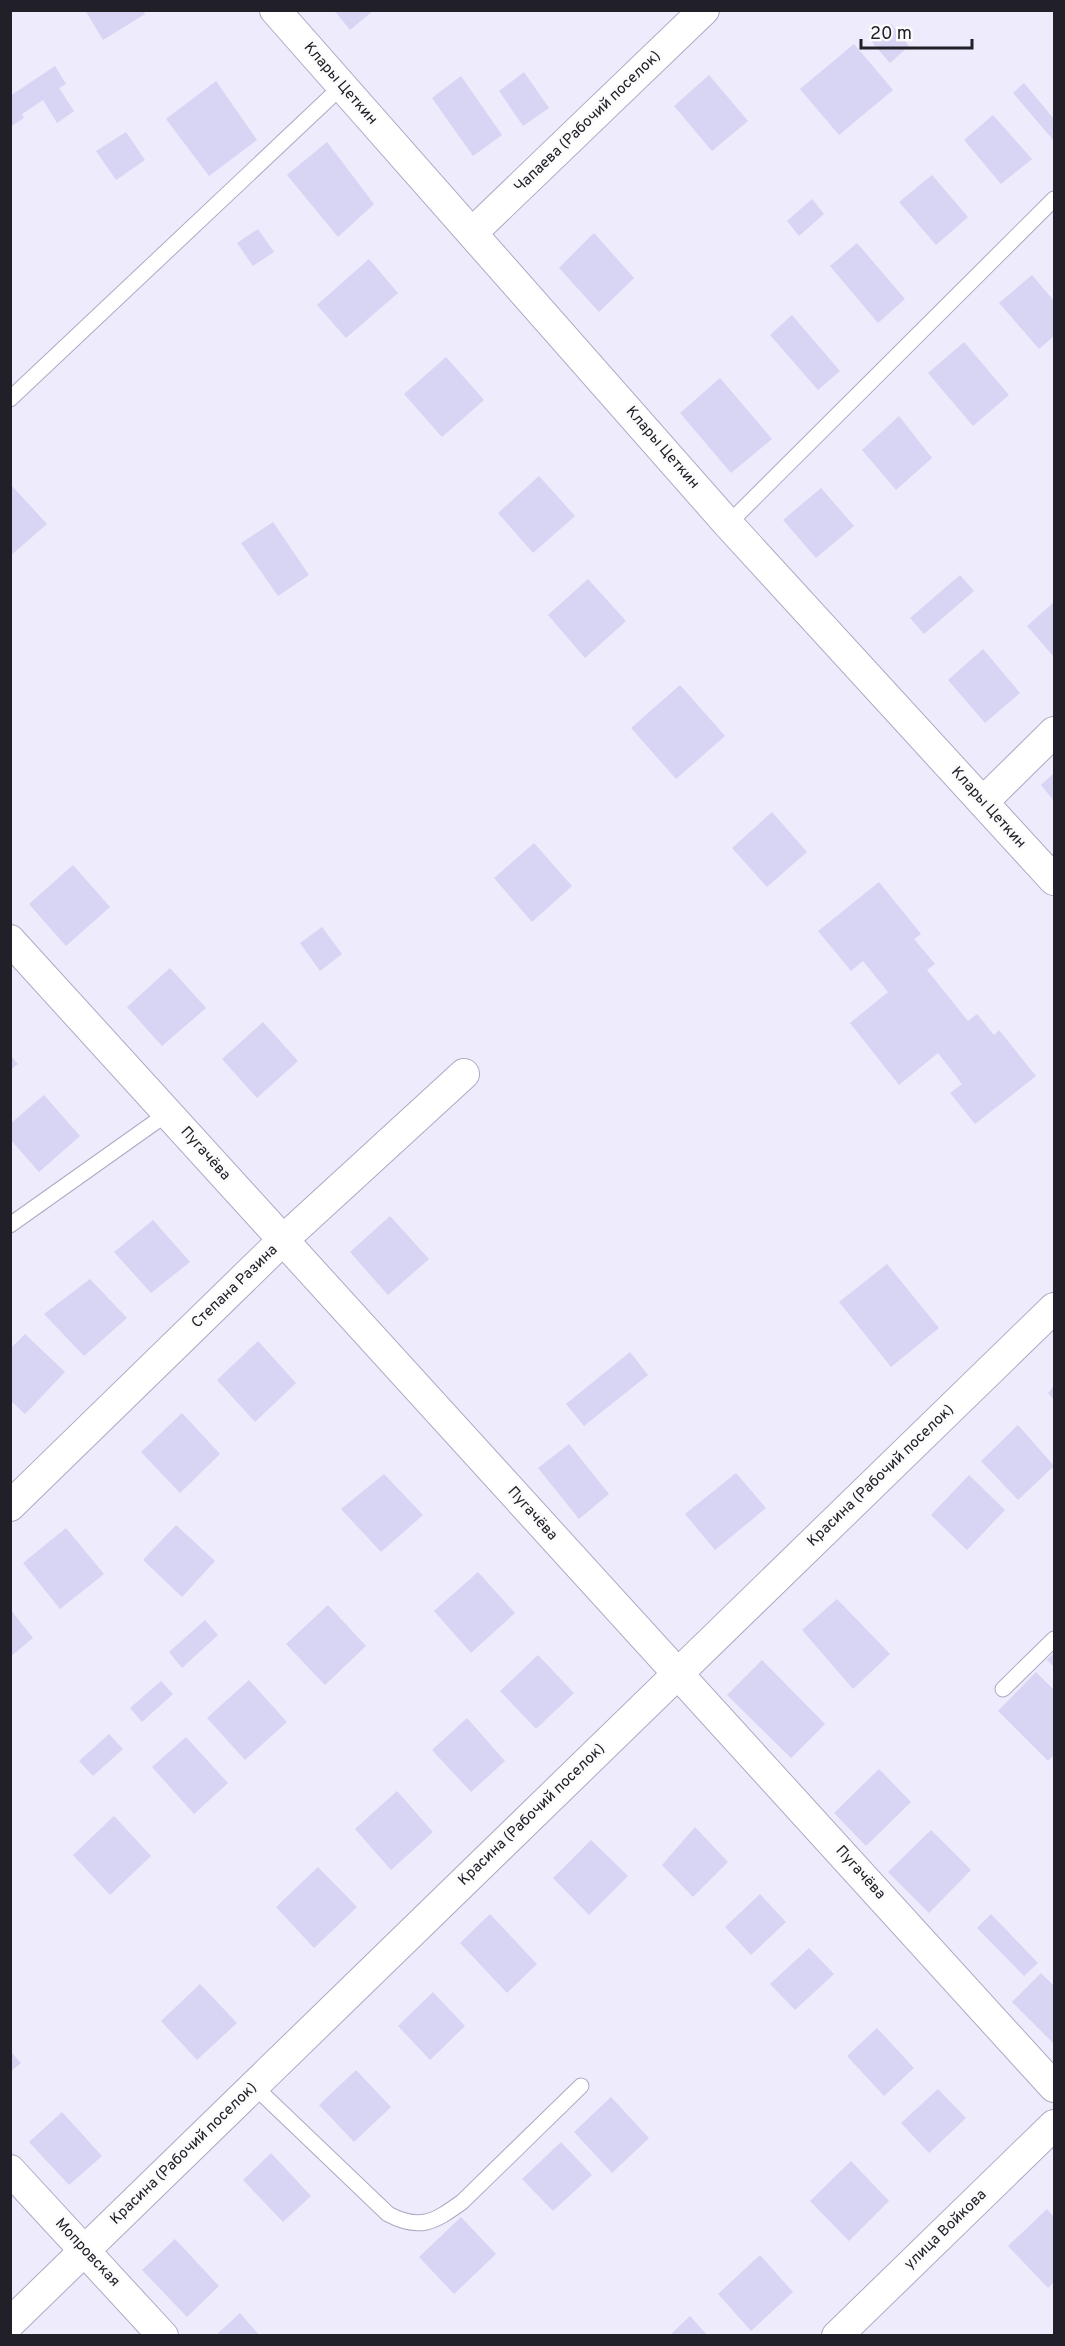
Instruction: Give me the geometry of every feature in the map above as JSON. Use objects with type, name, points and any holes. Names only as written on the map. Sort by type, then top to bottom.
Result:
[{"type":"street","name":"Клары Цеткин","points":[[276,10],[728,524],[1054,880]]},
{"type":"street","name":"Чапаева (Рабочий поселок)","points":[[472,233],[704,10]]},
{"type":"street","points":[[983,802],[1054,732]]},
{"type":"street","name":"Пугачёва","points":[[10,940],[1054,2087]]},
{"type":"street","name":"Степана Разина","points":[[10,1506],[283,1240],[464,1074]]},
{"type":"street","name":"Красина (Рабочий поселок)","points":[[10,2323],[1054,1308]]},
{"type":"street","name":"улица Войкова","points":[[837,2336],[1054,2125]]},
{"type":"street","name":"Мопровская","points":[[10,2170],[163,2336]]},
{"type":"lane","points":[[10,399],[342,86]]},
{"type":"lane","points":[[728,524],[1054,199]]},
{"type":"lane","points":[[10,1225],[168,1113]]},
{"type":"lane","points":[[1003,1689],[1054,1639]]},
{"type":"lane","points":[[254,2086],[388,2214],[404,2223],[424,2224],[444,2215],[462,2202],[581,2086]]},
{"type":"building","points":[[85,10],[143,10],[145,14],[103,40]]},
{"type":"building","points":[[334,10],[374,10],[350,30]]},
{"type":"building","points":[[891,24],[909,46],[890,63],[871,41]]},
{"type":"building","points":[[854,44],[893,90],[839,135],[800,89]]},
{"type":"building","points":[[55,66],[66,84],[59,88],[74,111],[57,123],[43,100],[22,114],[24,118],[10,127],[10,96]]},
{"type":"building","points":[[524,72],[549,108],[523,126],[499,91]]},
{"type":"building","points":[[709,75],[748,121],[712,151],[674,106]]},
{"type":"building","points":[[461,76],[502,135],[473,156],[432,98]]},
{"type":"building","points":[[216,81],[257,140],[209,176],[166,119]]},
{"type":"building","points":[[1024,83],[1054,119],[1054,141],[1013,93]]},
{"type":"building","points":[[993,115],[1032,159],[1001,184],[964,140]]},
{"type":"building","points":[[126,132],[145,160],[116,180],[96,151]]},
{"type":"building","points":[[327,142],[374,204],[338,237],[287,175]]},
{"type":"building","points":[[932,175],[968,217],[936,245],[899,202]]},
{"type":"building","points":[[812,199],[824,214],[799,236],[787,221]]},
{"type":"building","points":[[258,229],[274,252],[253,266],[237,243]]},
{"type":"building","points":[[594,233],[634,278],[599,312],[559,268]]},
{"type":"building","points":[[857,243],[905,299],[878,323],[830,266]]},
{"type":"building","points":[[369,259],[398,293],[346,338],[317,305]]},
{"type":"building","points":[[1032,275],[1054,301],[1054,336],[1039,349],[999,303]]},
{"type":"building","points":[[792,315],[840,371],[818,390],[770,335]]},
{"type":"building","points":[[964,342],[1009,395],[973,426],[928,373]]},
{"type":"building","points":[[446,357],[484,400],[442,437],[404,394]]},
{"type":"building","points":[[720,378],[772,439],[731,473],[680,413]]},
{"type":"building","points":[[899,416],[932,458],[896,490],[862,450]]},
{"type":"building","points":[[539,476],[575,516],[533,553],[498,513]]},
{"type":"building","points":[[12,486],[47,524],[10,556],[10,488]]},
{"type":"building","points":[[821,488],[854,526],[816,558],[783,520]]},
{"type":"building","points":[[273,522],[309,575],[278,596],[241,543]]},
{"type":"building","points":[[960,575],[974,591],[924,634],[910,618]]},
{"type":"building","points":[[588,579],[626,621],[585,658],[548,615]]},
{"type":"building","points":[[1054,602],[1054,657],[1027,626]]},
{"type":"building","points":[[983,649],[1020,693],[985,723],[948,680]]},
{"type":"building","points":[[680,685],[725,736],[676,779],[631,728]]},
{"type":"building","points":[[1054,773],[1054,801],[1041,785]]},
{"type":"building","points":[[772,812],[807,852],[767,887],[732,848]]},
{"type":"building","points":[[534,843],[572,886],[532,922],[494,878]]},
{"type":"building","points":[[73,865],[110,907],[66,946],[29,904]]},
{"type":"building","points":[[879,882],[921,934],[914,939],[935,964],[927,970],[968,1021],[977,1014],[994,1035],[999,1030],[1036,1076],[975,1124],[950,1093],[962,1084],[938,1053],[899,1085],[850,1023],[888,992],[863,961],[851,971],[818,931]]},
{"type":"building","points":[[322,927],[342,954],[320,971],[300,943]]},
{"type":"building","points":[[170,968],[206,1008],[162,1046],[127,1007]]},
{"type":"building","points":[[263,1022],[298,1061],[257,1098],[222,1059]]},
{"type":"building","points":[[10,1055],[18,1064],[10,1070]]},
{"type":"building","points":[[44,1095],[80,1136],[39,1172],[10,1139],[10,1124]]},
{"type":"building","points":[[390,1216],[429,1259],[388,1295],[350,1252]]},
{"type":"building","points":[[153,1220],[190,1262],[151,1293],[114,1252]]},
{"type":"building","points":[[887,1264],[939,1328],[891,1367],[839,1302]]},
{"type":"building","points":[[90,1279],[127,1318],[84,1356],[44,1314]]},
{"type":"building","points":[[25,1334],[65,1372],[25,1414],[10,1400],[10,1349]]},
{"type":"building","points":[[258,1341],[296,1383],[255,1422],[217,1380]]},
{"type":"building","points":[[630,1352],[648,1375],[584,1426],[566,1404]]},
{"type":"building","points":[[1054,1386],[1054,1400],[1048,1393]]},
{"type":"building","points":[[182,1413],[220,1454],[180,1493],[141,1452]]},
{"type":"building","points":[[1018,1425],[1054,1466],[1018,1500],[981,1461]]},
{"type":"building","points":[[569,1444],[609,1494],[579,1519],[538,1468]]},
{"type":"building","points":[[736,1473],[766,1508],[715,1550],[685,1514]]},
{"type":"building","points":[[384,1474],[423,1515],[381,1552],[341,1509]]},
{"type":"building","points":[[969,1475],[1005,1510],[967,1550],[931,1515]]},
{"type":"building","points":[[176,1525],[215,1561],[182,1597],[143,1560]]},
{"type":"building","points":[[66,1528],[104,1574],[60,1609],[23,1563]]},
{"type":"building","points":[[478,1572],[515,1613],[471,1653],[434,1611]]},
{"type":"building","points":[[837,1599],[890,1654],[853,1689],[802,1630]]},
{"type":"building","points":[[328,1605],[366,1646],[325,1685],[286,1644]]},
{"type":"building","points":[[10,1609],[33,1638],[10,1657]]},
{"type":"building","points":[[205,1620],[218,1635],[182,1668],[169,1652]]},
{"type":"building","points":[[1054,1653],[1054,1667],[1047,1660]]},
{"type":"building","points":[[538,1655],[574,1693],[536,1729],[500,1691]]},
{"type":"building","points":[[762,1660],[825,1724],[791,1758],[727,1695]]},
{"type":"building","points":[[1036,1672],[1054,1690],[1054,1755],[1048,1761],[998,1711]]},
{"type":"building","points":[[249,1680],[287,1722],[245,1760],[207,1718]]},
{"type":"building","points":[[161,1681],[173,1694],[142,1722],[130,1708]]},
{"type":"building","points":[[467,1718],[505,1761],[471,1792],[432,1750]]},
{"type":"building","points":[[109,1734],[123,1749],[93,1776],[79,1761]]},
{"type":"building","points":[[186,1737],[228,1783],[194,1814],[152,1767]]},
{"type":"building","points":[[879,1769],[911,1802],[866,1846],[834,1813]]},
{"type":"building","points":[[397,1791],[433,1832],[391,1870],[355,1829]]},
{"type":"building","points":[[114,1816],[151,1856],[110,1895],[73,1855]]},
{"type":"building","points":[[695,1827],[728,1862],[693,1897],[662,1865]]},
{"type":"building","points":[[931,1830],[971,1870],[929,1913],[888,1872]]},
{"type":"building","points":[[591,1840],[628,1876],[589,1915],[553,1878]]},
{"type":"building","points":[[318,1867],[357,1907],[314,1948],[276,1907]]},
{"type":"building","points":[[760,1894],[786,1922],[751,1955],[725,1927]]},
{"type":"building","points":[[490,1914],[537,1964],[507,1993],[460,1943]]},
{"type":"building","points":[[991,1914],[1038,1963],[1024,1976],[977,1928]]},
{"type":"building","points":[[809,1948],[834,1974],[795,2010],[770,1984]]},
{"type":"building","points":[[1041,1973],[1054,1986],[1053,2043],[1012,2002]]},
{"type":"building","points":[[200,1984],[237,2023],[197,2060],[161,2021]]},
{"type":"building","points":[[433,1992],[465,2026],[430,2060],[398,2026]]},
{"type":"building","points":[[877,2028],[914,2068],[884,2096],[847,2056]]},
{"type":"building","points":[[10,2051],[21,2063],[10,2072]]},
{"type":"building","points":[[356,2070],[391,2107],[354,2142],[319,2105]]},
{"type":"building","points":[[938,2089],[966,2118],[929,2153],[901,2123]]},
{"type":"building","points":[[611,2097],[649,2138],[612,2173],[574,2132]]},
{"type":"building","points":[[62,2112],[102,2156],[69,2185],[29,2142]]},
{"type":"building","points":[[561,2142],[592,2175],[553,2211],[522,2179]]},
{"type":"building","points":[[271,2153],[311,2196],[283,2222],[243,2180]]},
{"type":"building","points":[[851,2161],[889,2201],[849,2241],[810,2201]]},
{"type":"building","points":[[1047,2209],[1054,2217],[1054,2282],[1048,2288],[1008,2246]]},
{"type":"building","points":[[461,2217],[496,2254],[454,2294],[419,2257]]},
{"type":"building","points":[[175,2239],[219,2286],[187,2317],[142,2270]]},
{"type":"building","points":[[760,2255],[793,2292],[751,2331],[718,2294]]},
{"type":"building","points":[[240,2313],[260,2336],[215,2336]]},
{"type":"building","points":[[690,2316],[708,2336],[669,2336]]}]
